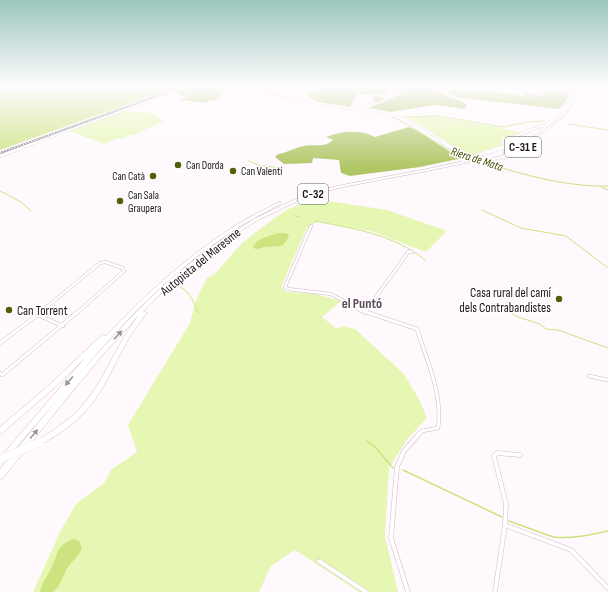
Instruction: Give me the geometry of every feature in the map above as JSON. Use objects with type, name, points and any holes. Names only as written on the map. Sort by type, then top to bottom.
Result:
[{"type":"highway","name":"C-32","points":[[508,147],[532,134],[559,117],[562,114]]},
{"type":"highway","name":"C-32","points":[[508,147],[552,127],[567,114]]},
{"type":"highway","name":"C-31 E","points":[[491,160],[506,155],[504,142],[506,140],[535,130],[559,117]]},
{"type":"highway","name":"C-31 E","points":[[491,160],[507,156],[540,137],[552,127]]},
{"type":"highway","name":"Autopista del Maresme","points":[[0,460],[93,353],[143,301],[181,267],[219,238],[247,220],[281,203],[338,184],[464,160],[508,147]]},
{"type":"highway","name":"Autopista del Maresme","points":[[0,475],[110,344],[177,277],[204,254],[242,227],[275,209],[302,198],[357,182],[425,171],[469,161],[508,147]]},
{"type":"highway","name":"C-32","points":[[0,460],[40,442],[70,422],[87,405],[99,387],[131,329],[177,277]]},
{"type":"highway","name":"C-32","points":[[0,431],[51,387],[143,301]]},
{"type":"main road","points":[[0,156],[114,114]]},
{"type":"main road","name":"C-31 E","points":[[389,114],[410,121],[449,147],[463,154],[491,160]]},
{"type":"street","points":[[312,226],[285,287],[288,289],[331,294],[365,313],[403,323],[417,329],[438,398],[440,413],[438,428],[422,432],[416,436],[404,450],[397,467],[392,538],[408,592]]},
{"type":"street","points":[[365,313],[401,260],[409,251],[412,252]]},
{"type":"street","points":[[0,343],[38,315],[100,263],[106,262],[123,268],[124,271],[63,326],[2,375],[0,373]]},
{"type":"street","points":[[38,315],[63,326]]},
{"type":"street","points":[[589,376],[608,380]]},
{"type":"street","points":[[495,592],[506,525],[506,499],[494,456],[497,453],[520,455]]},
{"type":"street","points":[[506,525],[571,550],[608,588]]},
{"type":"street","points":[[319,561],[335,573],[366,592]]},
{"type":"shaded area","points":[[0,114],[101,114],[0,150]]},
{"type":"shaded area","points":[[116,114],[153,114],[164,121],[134,135],[117,138],[105,144],[69,131]]},
{"type":"shaded area","points":[[434,116],[498,127],[521,133],[502,138],[501,145],[471,155],[404,117]]},
{"type":"shaded area","points":[[409,127],[463,158],[420,167],[350,176],[341,173],[339,160],[313,158],[312,163],[284,164],[275,157],[278,154],[301,146],[326,144],[333,140],[326,137],[338,133],[357,132],[369,134],[375,137]]},
{"type":"shaded area","points":[[315,199],[387,210],[447,231],[426,252],[374,232],[318,221],[307,228],[281,287],[287,292],[316,294],[341,301],[322,317],[337,329],[343,326],[355,329],[404,374],[420,401],[427,418],[406,441],[389,468],[385,536],[398,592],[359,592],[295,550],[271,566],[259,592],[33,592],[60,532],[76,504],[104,483],[111,470],[137,452],[128,425],[190,323],[196,300],[207,278],[215,274],[242,243],[272,220],[288,209]]},
{"type":"shaded area","points":[[277,233],[285,233],[289,235],[282,246],[257,249],[253,248],[259,240]]},
{"type":"shaded area","points":[[74,539],[79,541],[82,548],[78,556],[68,567],[58,586],[53,592],[40,592],[60,548],[65,543]]},
{"type":"waterway","name":"Riera de Mata","points":[[390,116],[400,120],[445,148],[464,157]]},
{"type":"waterway","points":[[403,117],[439,116],[504,127],[527,122],[545,121]]},
{"type":"waterway","points":[[569,124],[608,130]]},
{"type":"waterway","name":"Riera de Mata","points":[[471,159],[538,178],[590,186],[608,186]]},
{"type":"waterway","points":[[249,161],[258,165],[279,168]]},
{"type":"waterway","name":"Riera de Mata","points":[[601,187],[608,190]]},
{"type":"waterway","points":[[0,191],[21,202],[31,211]]},
{"type":"waterway","points":[[482,210],[521,228],[566,236],[608,268]]},
{"type":"waterway","points":[[295,216],[299,217]]},
{"type":"waterway","points":[[315,221],[359,230],[387,238],[413,251],[425,260]]},
{"type":"waterway","points":[[175,285],[187,292],[195,304],[198,313]]},
{"type":"waterway","points":[[495,304],[518,317],[540,324],[546,329],[558,330],[608,348]]},
{"type":"waterway","points":[[367,441],[375,447],[393,468]]},
{"type":"waterway","points":[[403,470],[502,517]]},
{"type":"waterway","points":[[509,521],[553,537],[574,537],[608,531]]},
{"type":"railway","points":[[0,153],[108,114]]},
{"type":"place","name":"Can Dorda","points":[[178,165]]},
{"type":"place","name":"Can Valentí","points":[[233,171]]},
{"type":"place","name":"Can Catà","points":[[153,176]]},
{"type":"place","name":"Can Sala Graupera","points":[[120,201]]},
{"type":"place","name":"Casa rural del camí dels Contrabandistes","points":[[559,299]]},
{"type":"place","name":"Can Torrent","points":[[9,310]]},
{"type":"district","name":"el Puntó","points":[[362,303]]}]
